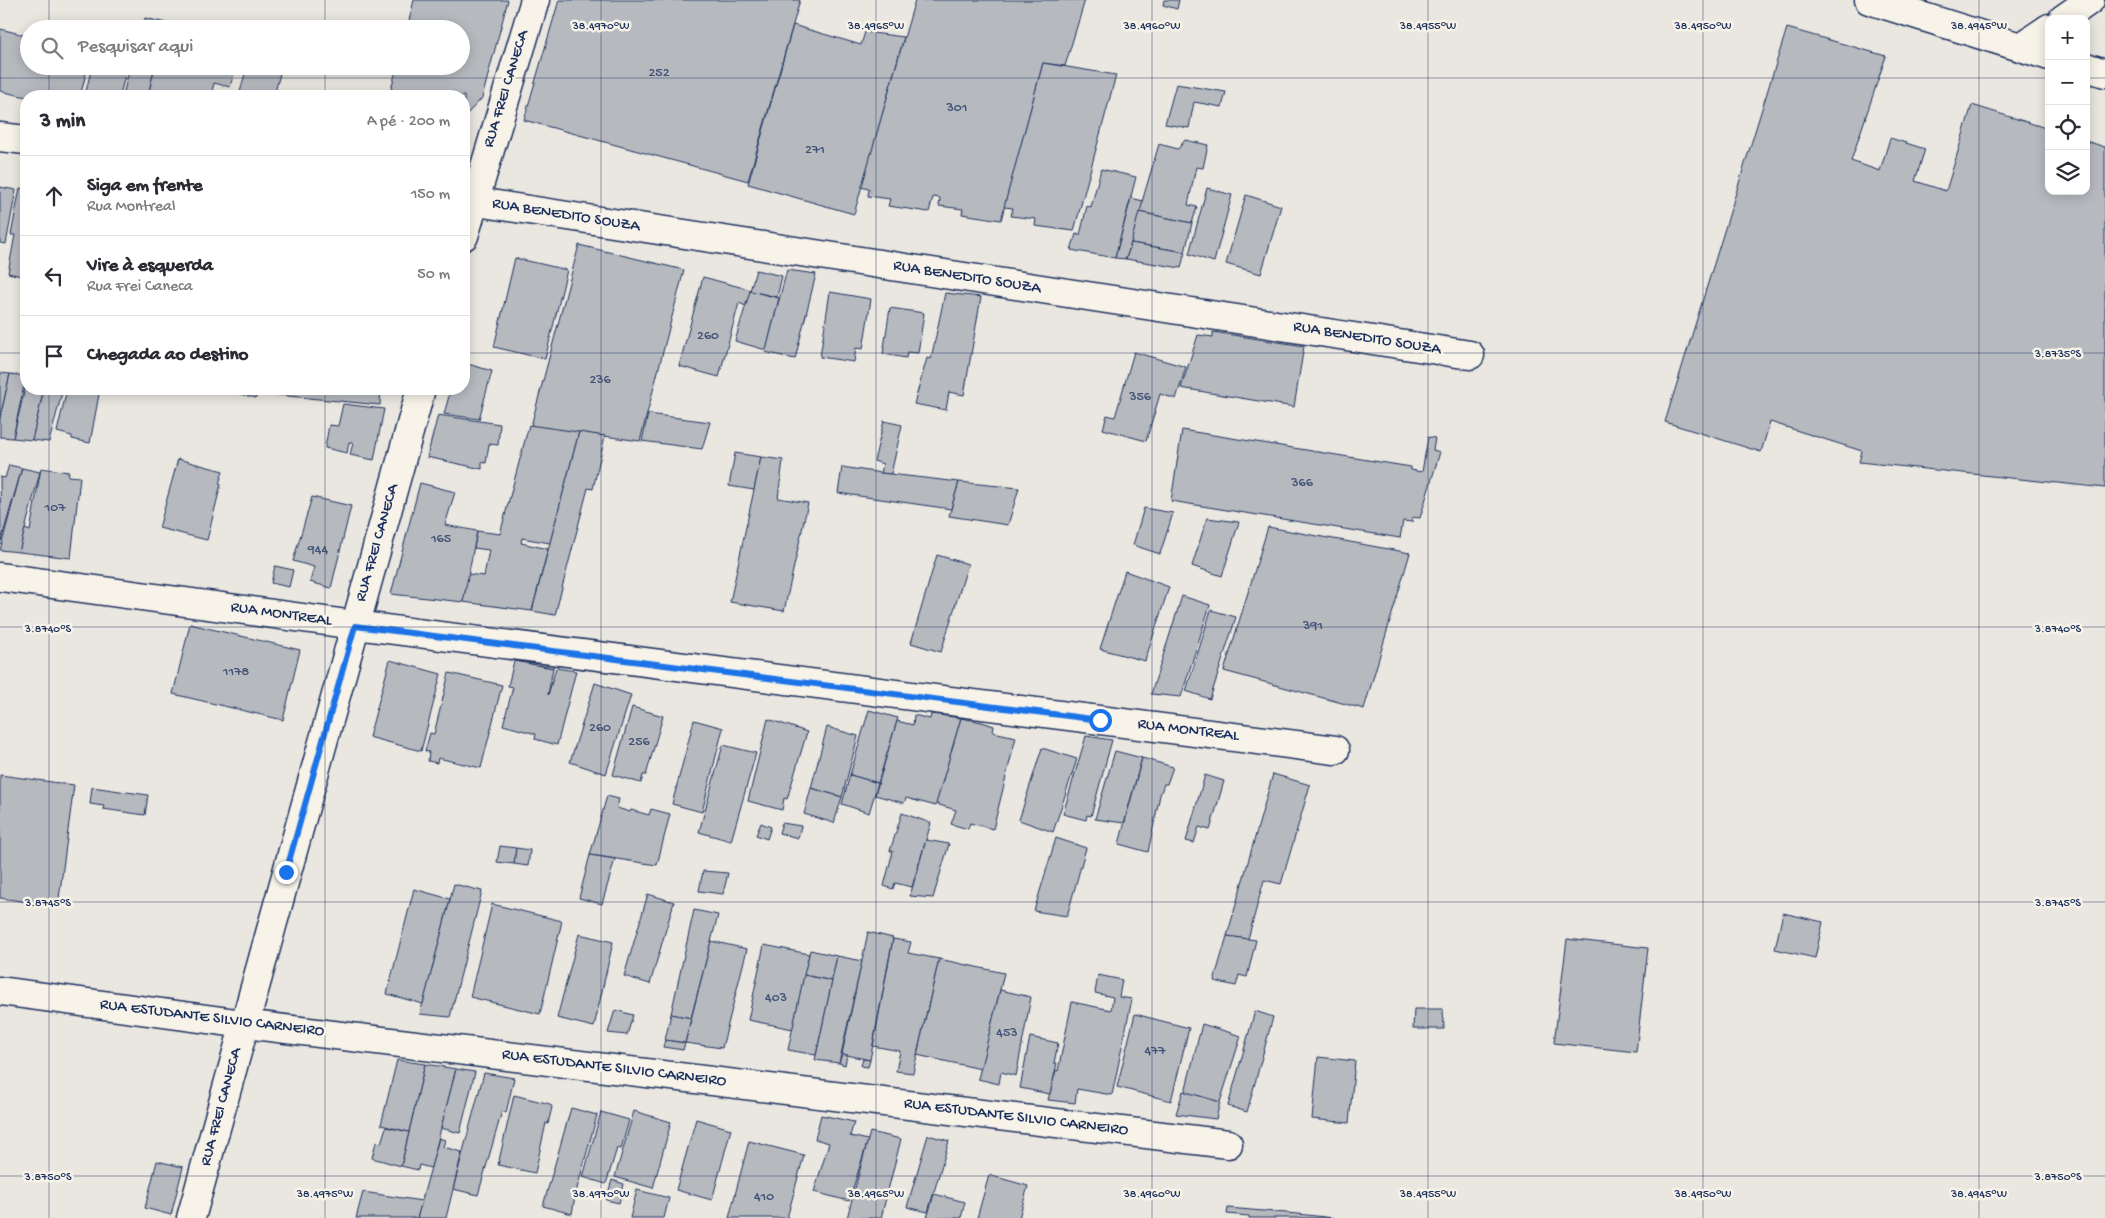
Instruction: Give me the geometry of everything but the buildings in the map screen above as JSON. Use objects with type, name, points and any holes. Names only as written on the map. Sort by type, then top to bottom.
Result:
[{"type":"street","name":"RUA FREI CANECA","points":[[470,198],[534,0]]},
{"type":"street","points":[[1869,0],[2045,55]]},
{"type":"street","points":[[2069,15],[2090,0]]},
{"type":"street","points":[[2021,47],[2045,31]]},
{"type":"street","points":[[2090,68],[2105,73]]},
{"type":"street","points":[[0,137],[20,139]]},
{"type":"street","name":"RUA BENEDITO SOUZA","points":[[470,201],[1470,355]]},
{"type":"street","name":"RUA FREI CANECA","points":[[192,1218],[244,1024],[419,395]]},
{"type":"street","name":"RUA MONTREAL","points":[[0,577],[355,626],[1335,750]]},
{"type":"street","name":"RUA ESTUDANTE SILVIO CARNEIRO","points":[[0,991],[244,1024],[1228,1144]]},
{"type":"route","points":[[286,872],[355,626],[1100,720]]}]
